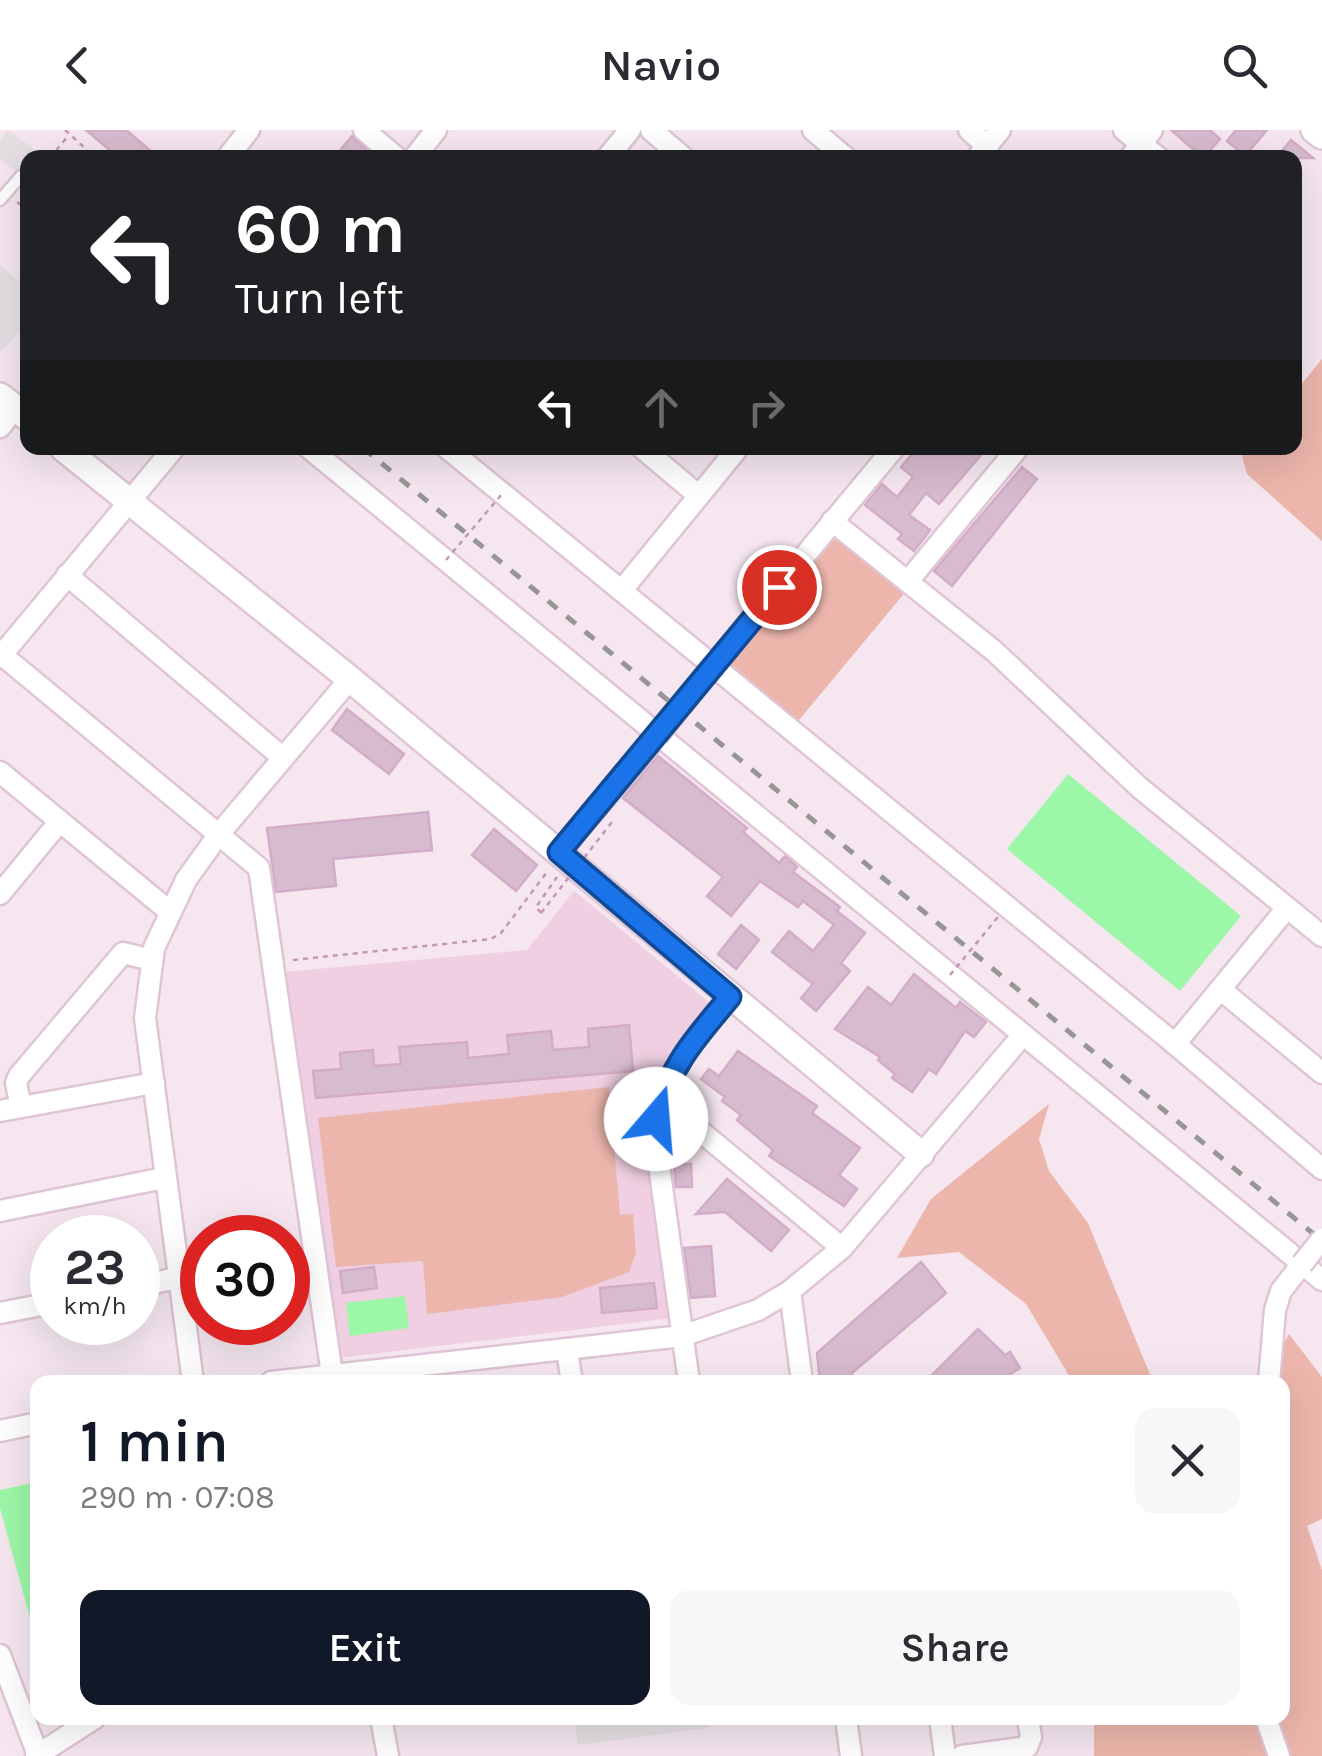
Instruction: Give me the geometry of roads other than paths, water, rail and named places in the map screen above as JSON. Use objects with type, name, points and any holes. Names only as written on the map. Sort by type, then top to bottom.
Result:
[{"type":"street","points":[[233,150],[249,130]]},
{"type":"street","points":[[364,130],[388,150]]},
{"type":"street","points":[[420,150],[436,130]]},
{"type":"street","points":[[614,150],[630,130]]},
{"type":"street","points":[[651,130],[675,150]]},
{"type":"street","points":[[813,130],[837,150]]},
{"type":"street","points":[[968,130],[988,144]]},
{"type":"street","points":[[1124,130],[1141,144]]},
{"type":"street","points":[[1314,130],[1322,136]]},
{"type":"street","points":[[72,455],[350,678],[557,863],[730,997],[921,1154]]},
{"type":"street","points":[[168,455],[1,656],[259,868],[331,1375]]},
{"type":"street","points":[[318,455],[1322,1280]]},
{"type":"street","points":[[456,455],[1322,1169]]},
{"type":"street","points":[[650,455],[698,495]]},
{"type":"street","points":[[622,590],[732,455]]},
{"type":"street","points":[[557,863],[888,455]]},
{"type":"street","points":[[908,581],[1012,455]]},
{"type":"street","points":[[832,520],[994,651],[1140,788],[1322,936]]},
{"type":"street","points":[[68,575],[283,758]]},
{"type":"street","points":[[192,1375],[145,1018],[152,960],[169,911],[218,834],[350,678]]},
{"type":"street","points":[[0,772],[169,911]]},
{"type":"street","points":[[0,894],[60,821]]},
{"type":"street","points":[[1175,1044],[1287,908]]},
{"type":"street","points":[[152,960],[123,953],[19,1076],[10,1109],[154,1083]]},
{"type":"street","points":[[1220,989],[1322,1073]]},
{"type":"street","points":[[688,1375],[656,1119],[680,1057],[730,997]]},
{"type":"street","points":[[451,1374],[567,1351],[682,1336],[724,1324],[790,1292],[842,1248],[1022,1036]]},
{"type":"street","points":[[661,1099],[842,1248]]},
{"type":"street","points":[[0,1211],[164,1178]]},
{"type":"street","points":[[1269,1375],[1275,1310],[1281,1291],[1322,1240]]},
{"type":"street","points":[[160,1282],[178,1278]]},
{"type":"street","points":[[790,1292],[801,1375]]},
{"type":"street","points":[[0,1313],[30,1307]]},
{"type":"street","points":[[567,1351],[571,1375]]},
{"type":"street","points":[[0,1431],[30,1425]]},
{"type":"street","points":[[0,1655],[37,1756],[84,1725]]},
{"type":"street","points":[[382,1725],[388,1756]]},
{"type":"street","points":[[847,1725],[852,1756]]},
{"type":"street","points":[[941,1725],[946,1756]]},
{"type":"street","points":[[962,1756],[1027,1747],[1031,1737],[1029,1725]]},
{"type":"street","points":[[1268,1725],[1279,1756]]},
{"type":"lane","points":[[0,200],[20,177]]},
{"type":"railway","points":[[371,455],[1322,1241]]}]
